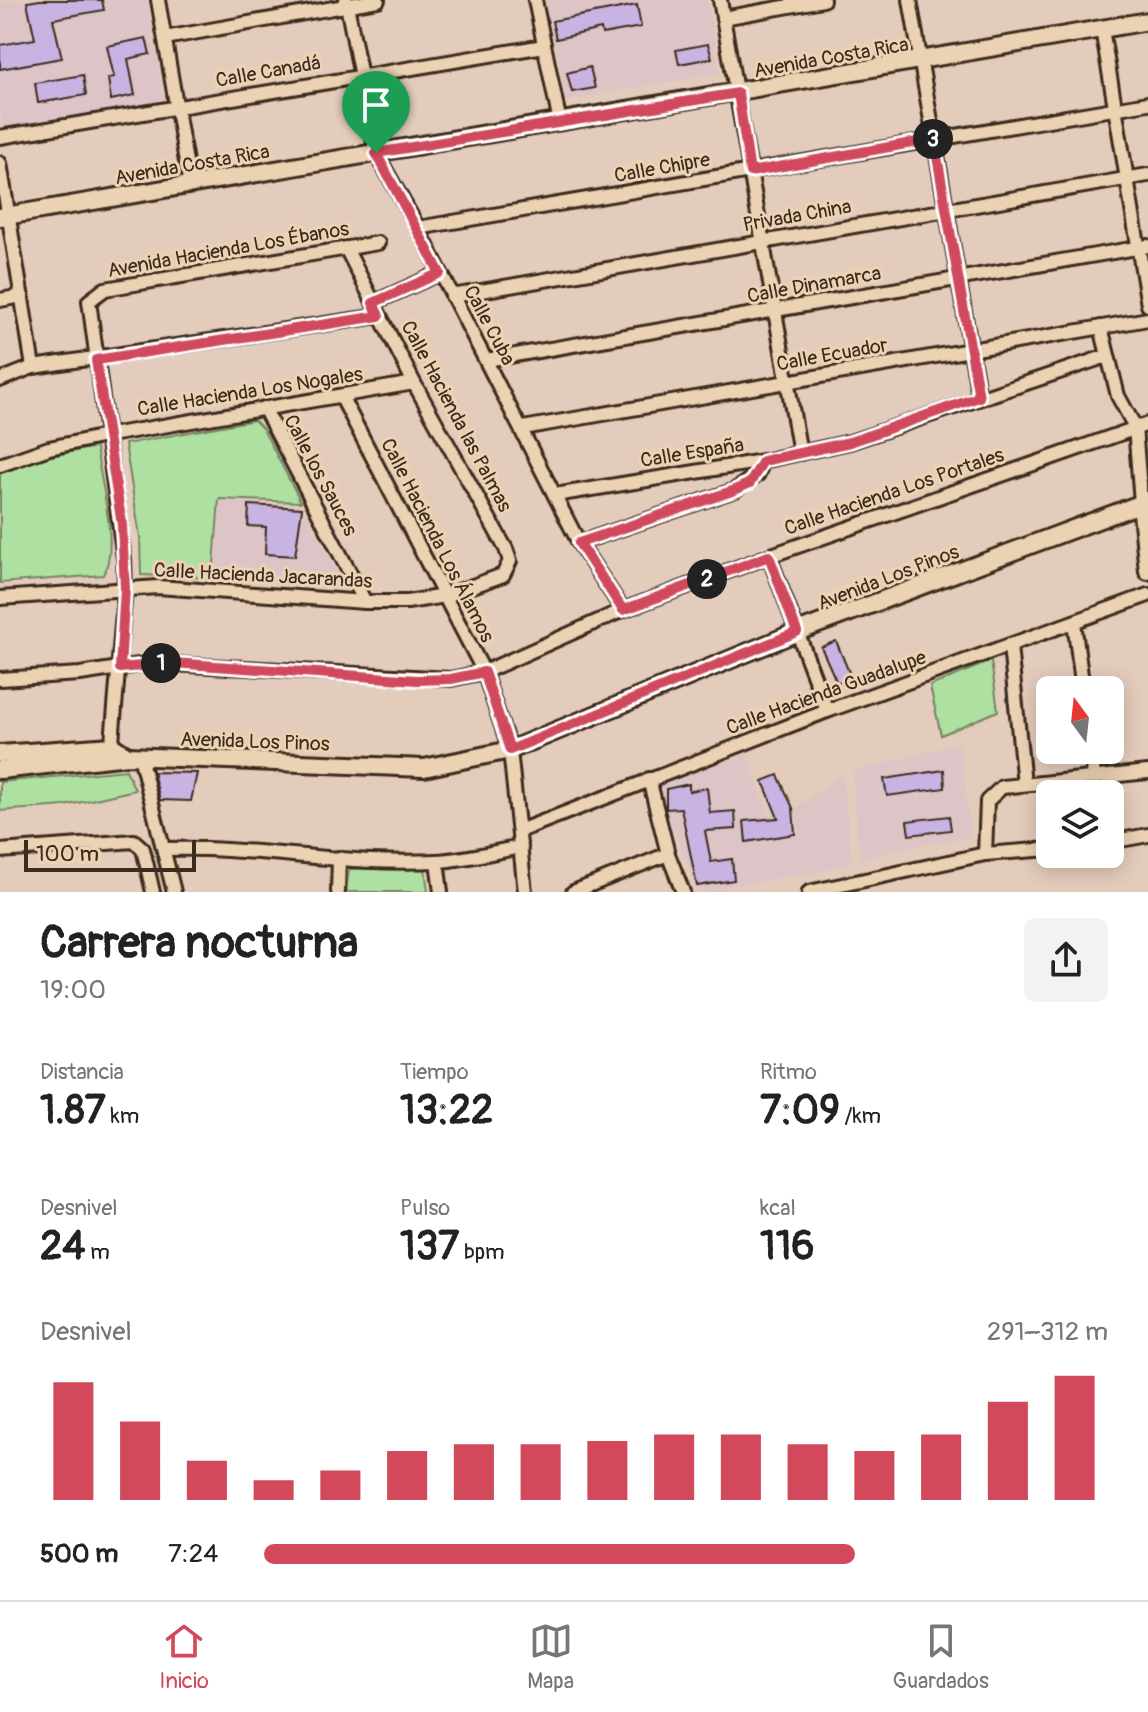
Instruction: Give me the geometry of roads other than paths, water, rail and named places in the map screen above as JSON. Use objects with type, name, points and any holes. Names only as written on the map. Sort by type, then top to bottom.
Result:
[{"type":"street","points":[[158,0],[190,185]]},
{"type":"street","points":[[165,38],[347,3],[378,0]]},
{"type":"street","points":[[535,0],[560,123]]},
{"type":"street","points":[[720,0],[800,453]]},
{"type":"street","points":[[723,18],[823,0]]},
{"type":"street","points":[[910,0],[979,397]]},
{"type":"street","name":"Calle Cuba","points":[[347,3],[376,153],[523,428],[579,543],[623,610]]},
{"type":"street","name":"Avenida Costa Rica","points":[[4,216],[1148,21]]},
{"type":"street","points":[[1102,29],[1127,179],[1143,247],[1148,305]]},
{"type":"street","name":"Calle Canadá","points":[[0,137],[544,46]]},
{"type":"street","name":"Calle Chipre","points":[[418,228],[1148,103]]},
{"type":"street","points":[[0,163],[4,216],[22,296],[33,367]]},
{"type":"street","name":"Privada China","points":[[452,296],[1148,175]]},
{"type":"street","name":"Avenida Hacienda Los Ébanos","points":[[96,360],[89,301],[105,289],[378,243]]},
{"type":"street","name":"Calle Dinamarca","points":[[486,360],[1143,247]]},
{"type":"street","name":"Calle Hacienda las Palmas","points":[[346,248],[414,383],[510,561]]},
{"type":"street","points":[[373,303],[440,273]]},
{"type":"street","points":[[0,300],[22,296]]},
{"type":"street","points":[[0,380],[33,367],[379,316]]},
{"type":"street","name":"Calle Ecuador","points":[[523,428],[1148,319]]},
{"type":"street","points":[[1101,327],[1118,396],[1142,426],[1148,571]]},
{"type":"street","name":"Calle España","points":[[555,495],[763,461],[850,442],[1107,356]]},
{"type":"street","points":[[96,360],[110,435],[125,589],[111,753]]},
{"type":"street","name":"Calle Hacienda Los Nogales","points":[[0,465],[49,448],[110,435],[414,383]]},
{"type":"street","name":"Calle Hacienda Los Álamos","points":[[341,396],[484,672],[510,750],[525,892]]},
{"type":"street","name":"Calle los Sauces","points":[[264,408],[365,602]]},
{"type":"street","name":"Calle Hacienda Los Portales","points":[[0,679],[173,663],[417,680],[451,679],[484,672],[623,610],[1142,426]]},
{"type":"street","points":[[579,543],[735,490],[750,483],[763,461]]},
{"type":"street","name":"Avenida Los Pinos","points":[[0,754],[111,753],[424,768],[510,750],[797,632],[1145,502]]},
{"type":"street","points":[[769,556],[827,711]]},
{"type":"street","name":"Calle Hacienda Jacarandas","points":[[0,598],[158,587],[365,602],[407,602],[445,596],[503,575],[510,561]]},
{"type":"street","name":"Calle Hacienda Guadalupe","points":[[519,831],[827,711],[1148,595]]},
{"type":"street","points":[[1074,622],[1081,676]]},
{"type":"street","points":[[1010,646],[1024,784]]},
{"type":"street","name":"Avenida Los Pinos","points":[[0,770],[111,753]]},
{"type":"street","points":[[134,756],[166,849],[174,892]]},
{"type":"street","points":[[1093,764],[1094,776]]},
{"type":"street","points":[[985,854],[987,801],[992,792],[1002,787],[1024,784],[1148,772]]},
{"type":"street","points":[[649,779],[668,854],[683,892]]},
{"type":"street","points":[[1124,839],[1148,835]]},
{"type":"street","points":[[0,851],[134,841],[143,849],[153,891]]},
{"type":"street","points":[[166,849],[221,847],[339,858],[437,861],[521,847]]},
{"type":"street","points":[[809,892],[985,854],[1036,850]]},
{"type":"street","points":[[573,892],[668,854]]},
{"type":"street","points":[[338,892],[339,858]]},
{"type":"street","points":[[437,861],[441,892]]}]
